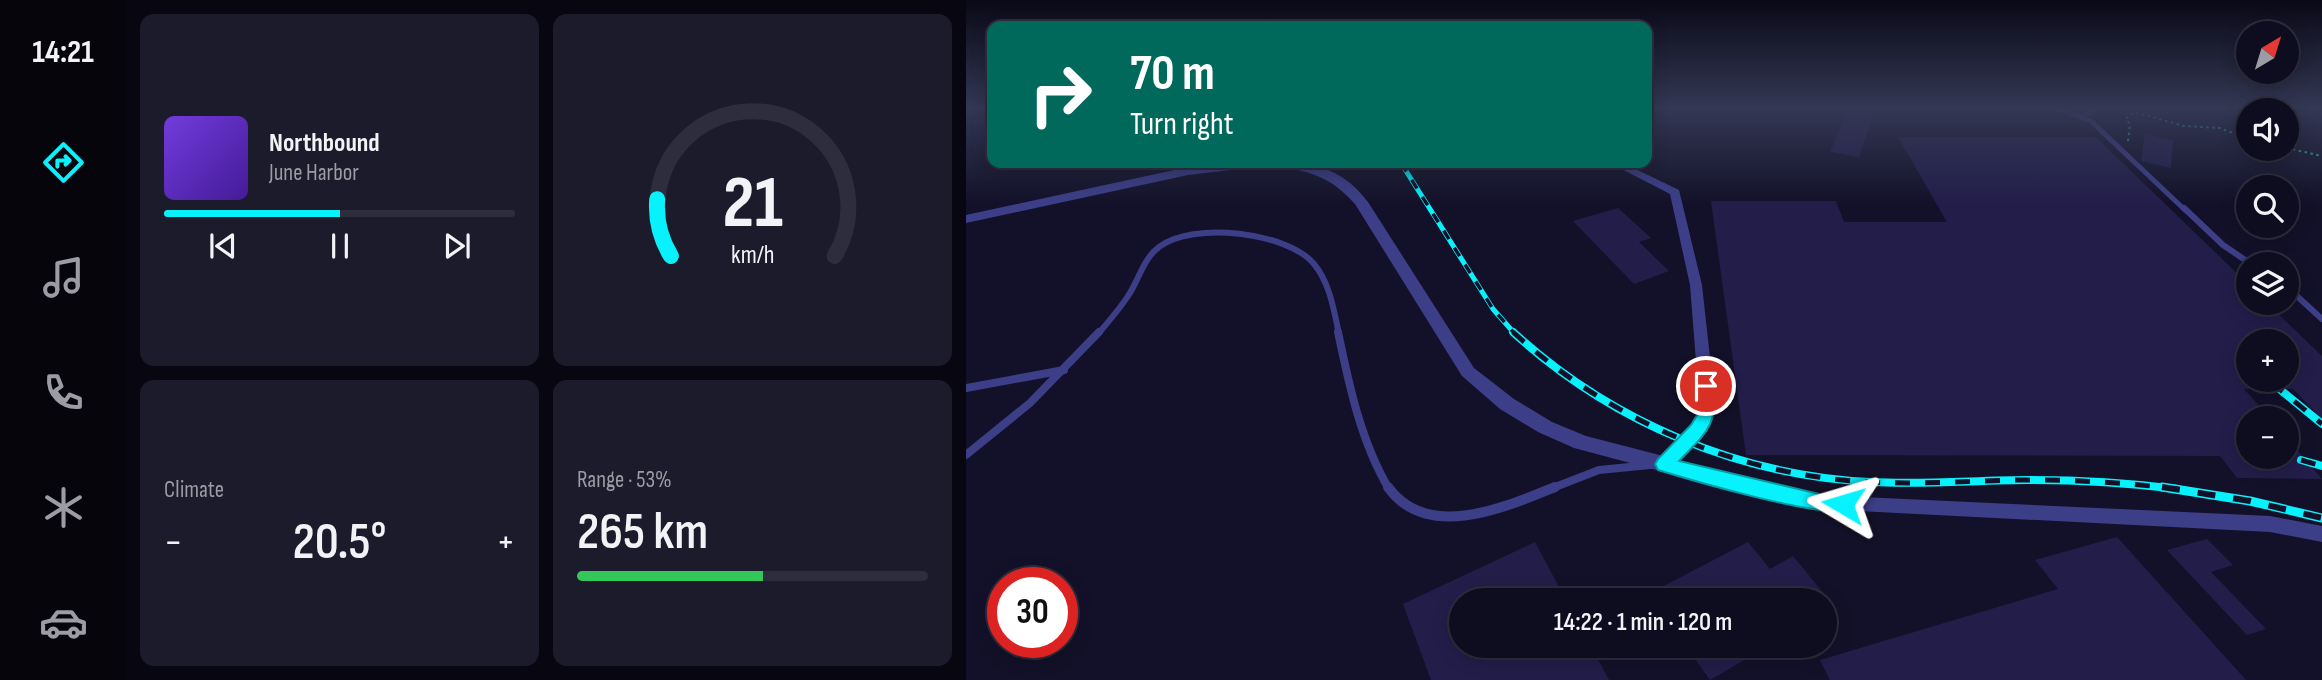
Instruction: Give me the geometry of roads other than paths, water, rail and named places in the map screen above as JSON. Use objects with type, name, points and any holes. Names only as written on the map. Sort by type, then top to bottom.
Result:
[{"type":"street","points":[[966,219],[1188,171],[1214,168]]},
{"type":"street","points":[[1314,168],[1329,172],[1345,182],[1361,202],[1468,372],[1507,404],[1545,427],[1581,443],[1707,477],[1819,502],[2270,524],[2322,534]]},
{"type":"street","points":[[1625,168],[1675,192],[1696,285],[1708,412],[1698,430],[1664,464]]},
{"type":"lane","points":[[2110,141],[2223,245],[2236,254]]},
{"type":"lane","points":[[966,455],[1015,419],[1064,370],[1126,300],[1154,250],[1163,243],[1209,234],[1281,239],[1312,260],[1327,283],[1341,348],[1373,458],[1391,491],[1415,509],[1447,516],[1492,512],[1593,471],[1615,466],[1664,464]]},
{"type":"lane","points":[[2299,298],[2322,318]]},
{"type":"lane","points":[[966,388],[1064,370]]},
{"type":"railway","points":[[1404,168],[1493,309],[1514,333]]},
{"type":"railway","points":[[1514,333],[1551,364],[1634,417],[1679,438],[1773,469],[1871,482],[2067,481],[2170,488]]},
{"type":"railway","points":[[2283,392],[2322,424]]},
{"type":"railway","points":[[2301,460],[2322,466]]},
{"type":"railway","points":[[2162,487],[2170,488]]},
{"type":"railway","points":[[2170,488],[2178,489]]},
{"type":"railway","points":[[2170,488],[2250,501],[2322,518]]}]
